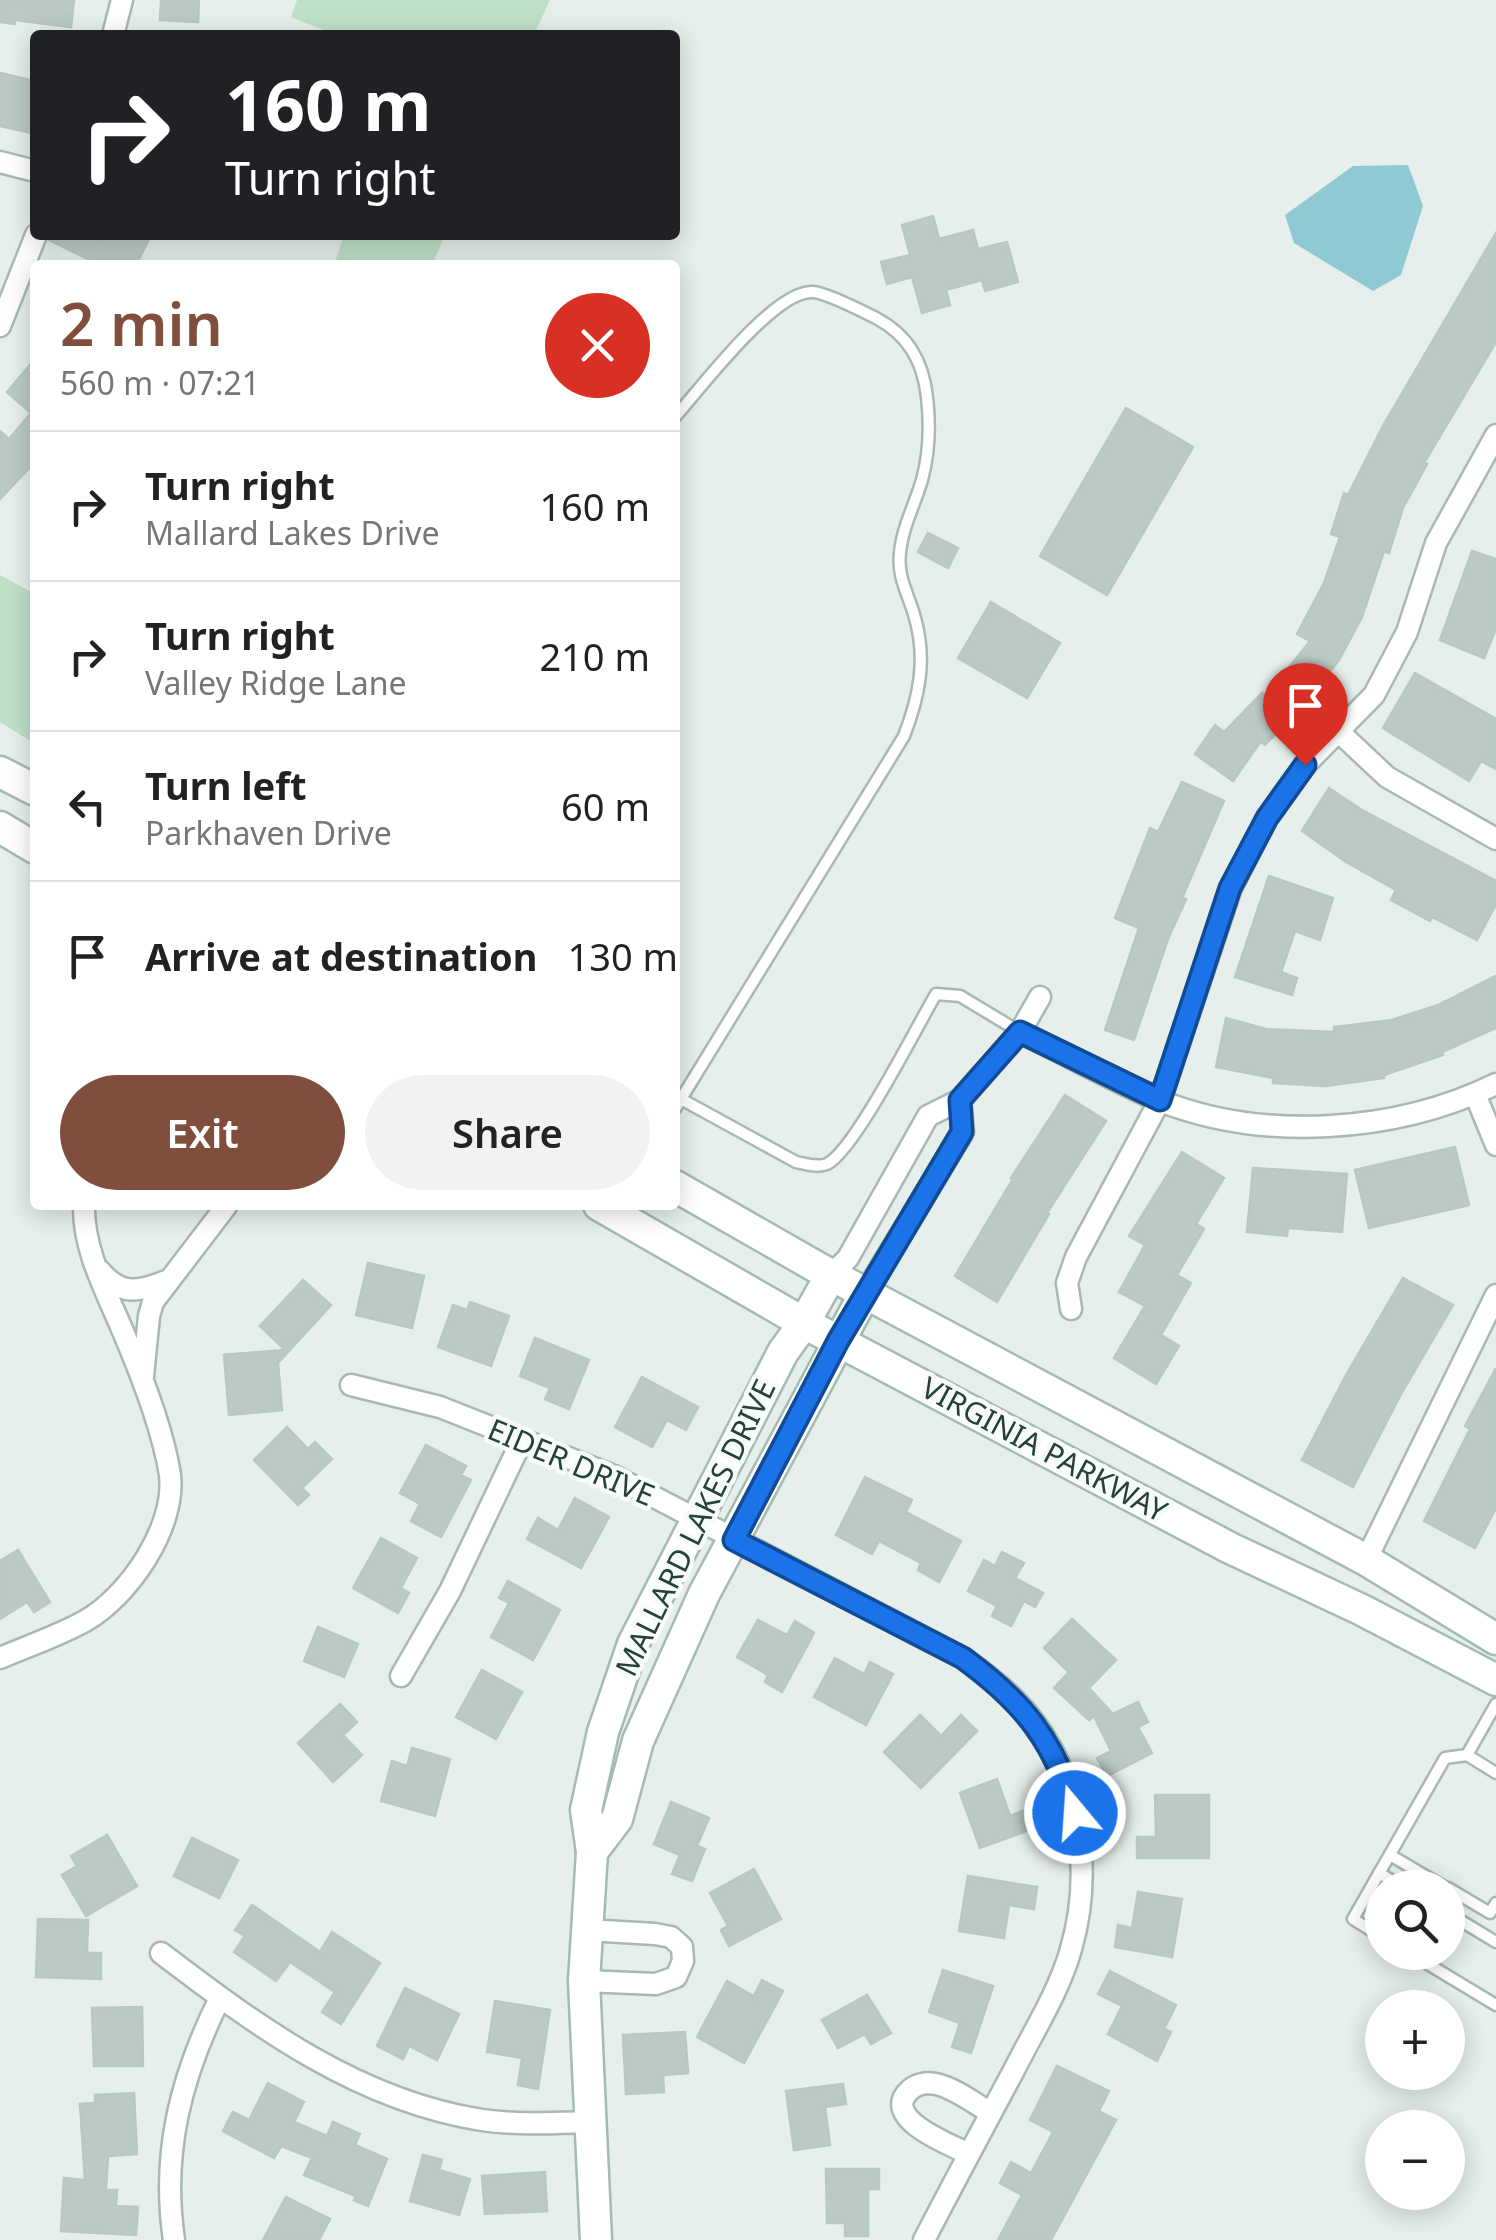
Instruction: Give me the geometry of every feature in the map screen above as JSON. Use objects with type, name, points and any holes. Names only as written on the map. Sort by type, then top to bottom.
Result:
[{"type":"main road","points":[[0,772],[30,787]]},
{"type":"main road","points":[[0,827],[30,845]]},
{"type":"main road","name":"VIRGINIA PARKWAY","points":[[680,1189],[831,1275],[1366,1560],[1496,1639]]},
{"type":"main road","name":"VIRGINIA PARKWAY","points":[[608,1210],[804,1324],[1230,1548],[1362,1610],[1496,1680]]},
{"type":"main road","name":"MALLARD LAKES DRIVE","points":[[596,2240],[584,1980],[592,1852],[586,1810],[603,1732],[633,1644],[783,1352],[804,1324],[831,1275]]},
{"type":"main road","name":"MALLARD LAKES DRIVE","points":[[592,1852],[616,1819],[644,1725],[704,1594],[865,1293]]},
{"type":"street","points":[[114,30],[122,0]]},
{"type":"street","points":[[0,162],[30,170]]},
{"type":"street","points":[[0,326],[34,240]]},
{"type":"street","points":[[1070,1308],[1068,1284],[1076,1257],[1160,1100],[1230,888],[1267,818],[1305,765],[1374,695],[1408,632],[1436,543],[1496,435]]},
{"type":"street","points":[[1338,731],[1387,777],[1496,840]]},
{"type":"street","points":[[831,1275],[848,1258],[928,1116],[960,1100],[1020,1032],[1040,997]]},
{"type":"street","points":[[1020,1032],[1160,1100],[1231,1118],[1311,1125],[1398,1116],[1496,1084]]},
{"type":"street","points":[[1475,1094],[1496,1144]]},
{"type":"street","name":"MALLARD LAKES DRIVE","points":[[865,1293],[962,1132],[960,1100]]},
{"type":"street","points":[[0,1658],[86,1620],[118,1595],[154,1548],[170,1478],[143,1378],[89,1250],[85,1210]]},
{"type":"street","points":[[143,1378],[148,1316],[166,1281],[223,1210]]},
{"type":"street","points":[[96,1266],[110,1283],[123,1290],[138,1292],[166,1281]]},
{"type":"street","points":[[1366,1560],[1496,1295]]},
{"type":"street","name":"EIDER DRIVE","points":[[351,1385],[440,1407],[614,1476],[963,1658],[1033,1720],[1064,1774],[1081,1851],[1081,1887],[1072,1947],[1050,2000],[924,2240]]},
{"type":"street","points":[[401,1676],[450,1591],[522,1440]]},
{"type":"street","points":[[584,1980],[656,1984],[676,1977],[683,1961],[682,1947],[671,1937],[587,1930]]},
{"type":"street","points":[[161,1953],[220,1998],[317,2060],[396,2100],[484,2120],[525,2124],[589,2122]]},
{"type":"street","points":[[174,2240],[168,2181],[174,2121],[192,2058],[220,1998]]},
{"type":"street","points":[[969,2154],[916,2128],[903,2111],[902,2099],[911,2088],[924,2082],[940,2084],[991,2113]]},
{"type":"lane","points":[[680,412],[759,322],[786,300],[812,292],[874,318],[898,332],[914,350],[924,382],[928,426],[923,478],[900,552],[902,587],[915,617],[922,660],[918,697],[904,736],[680,1101]]},
{"type":"lane","points":[[680,1105],[796,1162],[827,1164],[862,1121],[936,994],[960,996],[1020,1032]]},
{"type":"lane","points":[[1466,1755],[1496,1704]]},
{"type":"lane","points":[[1381,1870],[1444,1758],[1466,1755],[1496,1773]]},
{"type":"lane","points":[[1390,1855],[1416,1870]]},
{"type":"lane","points":[[1365,1898],[1353,1920],[1365,1927]]},
{"type":"lane","points":[[1465,1898],[1490,1913],[1496,1903]]},
{"type":"lane","points":[[1465,1924],[1495,1941]]},
{"type":"lane","points":[[1438,1970],[1496,2005]]},
{"type":"green space","points":[[297,0],[550,0],[536,30],[324,30],[291,17]]},
{"type":"green space","points":[[342,240],[443,240],[434,260],[336,260]]},
{"type":"green space","points":[[0,575],[30,591],[30,741],[0,722]]},
{"type":"water","points":[[1408,165],[1423,206],[1401,275],[1373,291],[1294,243],[1285,215],[1353,166]]},
{"type":"building","points":[[0,0],[74,0],[71,27],[15,20],[15,24],[0,22]]},
{"type":"building","points":[[161,0],[199,0],[198,22],[160,20]]},
{"type":"building","points":[[0,73],[30,80],[30,133],[0,126]]},
{"type":"building","points":[[933,216],[939,239],[973,230],[978,249],[1007,242],[1018,282],[985,291],[982,280],[946,290],[950,305],[922,313],[912,277],[887,284],[881,262],[910,255],[902,225]]},
{"type":"building","points":[[1496,233],[1496,342],[1424,463],[1427,464],[1403,508],[1389,553],[1384,551],[1362,617],[1339,660],[1297,712],[1265,745],[1261,741],[1233,781],[1195,754],[1215,725],[1224,732],[1262,693],[1266,696],[1310,641],[1297,634],[1324,583],[1340,537],[1331,534],[1344,493],[1348,495],[1384,424]]},
{"type":"building","points":[[49,240],[148,240],[138,260],[90,260]]},
{"type":"building","points":[[30,365],[30,412],[7,392]]},
{"type":"building","points":[[1126,408],[1193,447],[1107,595],[1040,556]]},
{"type":"building","points":[[30,414],[30,467],[0,499],[0,431],[9,439]]},
{"type":"building","points":[[928,533],[958,548],[948,568],[918,552]]},
{"type":"building","points":[[1472,551],[1496,559],[1496,629],[1484,658],[1440,640]]},
{"type":"building","points":[[991,602],[1060,643],[1027,698],[958,658]]},
{"type":"building","points":[[1415,673],[1496,719],[1496,769],[1481,761],[1469,781],[1383,728]]},
{"type":"building","points":[[1182,782],[1224,801],[1182,898],[1186,899],[1168,939],[1134,1040],[1105,1030],[1139,928],[1115,918],[1150,828],[1158,832]]},
{"type":"building","points":[[1329,788],[1362,810],[1496,881],[1496,904],[1477,940],[1391,900],[1396,890],[1302,831]]},
{"type":"building","points":[[1269,876],[1333,898],[1320,940],[1295,931],[1281,972],[1297,978],[1292,995],[1235,977]]},
{"type":"building","points":[[1496,976],[1496,1028],[1442,1052],[1443,1055],[1384,1078],[1326,1086],[1273,1083],[1273,1078],[1216,1067],[1226,1018],[1266,1029],[1334,1032],[1334,1027],[1392,1020],[1438,1005]]},
{"type":"building","points":[[1065,1095],[1106,1121],[1047,1213],[997,1302],[955,1276],[1011,1178]]},
{"type":"building","points":[[1455,1147],[1469,1205],[1369,1228],[1355,1170]]},
{"type":"building","points":[[1182,1152],[1224,1178],[1196,1224],[1204,1229],[1177,1275],[1191,1283],[1161,1335],[1179,1346],[1156,1384],[1114,1358],[1145,1306],[1119,1292],[1145,1245],[1129,1236]]},
{"type":"building","points":[[1253,1168],[1347,1174],[1342,1232],[1288,1228],[1287,1236],[1247,1232]]},
{"type":"building","points":[[368,1263],[424,1276],[412,1328],[356,1315]]},
{"type":"building","points":[[1403,1278],[1453,1305],[1353,1487],[1302,1460]]},
{"type":"building","points":[[303,1280],[331,1305],[278,1363],[282,1410],[229,1415],[224,1355],[285,1350],[260,1326]]},
{"type":"building","points":[[470,1302],[509,1316],[491,1366],[438,1347],[453,1305],[467,1310]]},
{"type":"building","points":[[535,1338],[589,1360],[569,1409],[545,1399],[550,1388],[520,1376]]},
{"type":"building","points":[[1496,1368],[1496,1508],[1475,1548],[1424,1521],[1470,1429],[1465,1426]]},
{"type":"building","points":[[642,1377],[698,1407],[686,1430],[667,1420],[652,1447],[615,1427]]},
{"type":"building","points":[[287,1427],[308,1449],[315,1442],[332,1459],[302,1488],[309,1495],[298,1505],[254,1460]]},
{"type":"building","points":[[426,1445],[466,1466],[461,1475],[471,1480],[441,1537],[411,1521],[420,1504],[400,1493]]},
{"type":"building","points":[[865,1477],[912,1500],[906,1512],[961,1541],[939,1582],[918,1570],[921,1563],[879,1541],[872,1554],[836,1535]]},
{"type":"building","points":[[575,1498],[609,1517],[581,1568],[527,1539],[538,1518],[558,1530]]},
{"type":"building","points":[[381,1538],[417,1558],[401,1588],[409,1593],[398,1613],[353,1588]]},
{"type":"building","points":[[18,1550],[50,1602],[34,1612],[27,1602],[0,1619],[0,1561]]},
{"type":"building","points":[[1002,1552],[1024,1563],[1015,1578],[1043,1593],[1035,1607],[1024,1601],[1011,1626],[992,1616],[997,1606],[968,1591],[984,1560],[995,1566]]},
{"type":"building","points":[[508,1581],[560,1610],[533,1660],[491,1637],[509,1603],[499,1598]]},
{"type":"building","points":[[1072,1619],[1116,1660],[1089,1688],[1113,1714],[1138,1702],[1148,1722],[1138,1727],[1152,1753],[1107,1776],[1097,1758],[1111,1751],[1094,1716],[1089,1720],[1054,1688],[1069,1672],[1044,1648]]},
{"type":"building","points":[[758,1620],[787,1635],[795,1621],[814,1633],[782,1692],[765,1682],[768,1675],[737,1657]]},
{"type":"building","points":[[318,1627],[358,1644],[344,1677],[304,1661]]},
{"type":"building","points":[[835,1658],[864,1674],[870,1662],[893,1674],[866,1725],[814,1697]]},
{"type":"building","points":[[482,1670],[522,1692],[496,1739],[456,1717]]},
{"type":"building","points":[[340,1704],[357,1722],[343,1735],[362,1755],[333,1782],[298,1743]]},
{"type":"building","points":[[920,1715],[941,1736],[961,1715],[977,1731],[921,1788],[884,1752]]},
{"type":"building","points":[[412,1748],[450,1759],[435,1816],[381,1801],[392,1761],[407,1766]]},
{"type":"building","points":[[997,1779],[1010,1816],[1025,1810],[1032,1829],[980,1848],[960,1793]]},
{"type":"building","points":[[1155,1795],[1209,1795],[1209,1858],[1137,1858],[1137,1837],[1156,1837]]},
{"type":"building","points":[[671,1802],[709,1818],[697,1846],[705,1849],[692,1881],[672,1874],[680,1855],[654,1844]]},
{"type":"building","points":[[107,1835],[137,1886],[86,1916],[62,1875],[77,1866],[71,1856]]},
{"type":"building","points":[[192,1838],[238,1860],[219,1898],[174,1876]]},
{"type":"building","points":[[754,1869],[781,1919],[729,1946],[721,1930],[728,1926],[710,1893]]},
{"type":"building","points":[[968,1876],[1037,1887],[1034,1909],[1009,1905],[1004,1938],[959,1931]]},
{"type":"building","points":[[1138,1892],[1182,1899],[1172,1957],[1115,1947],[1118,1925],[1132,1928]]},
{"type":"building","points":[[252,1905],[320,1952],[332,1932],[380,1963],[341,2024],[322,2012],[335,1992],[290,1962],[276,1981],[234,1952],[245,1936],[235,1930]]},
{"type":"building","points":[[38,1919],[88,1920],[87,1953],[101,1953],[101,1979],[36,1977]]},
{"type":"building","points":[[943,1970],[993,1986],[971,2053],[952,2047],[960,2023],[929,2012]]},
{"type":"building","points":[[1110,1971],[1176,2005],[1164,2029],[1171,2032],[1157,2061],[1108,2034],[1122,2006],[1098,1994]]},
{"type":"building","points":[[762,1980],[783,1991],[744,2063],[697,2037],[727,1981],[757,1998]]},
{"type":"building","points":[[405,1988],[459,2014],[437,2060],[409,2046],[403,2059],[377,2046]]},
{"type":"building","points":[[867,1995],[891,2033],[871,2044],[865,2034],[838,2048],[822,2020]]},
{"type":"building","points":[[495,2001],[550,2010],[538,2089],[518,2085],[522,2058],[487,2052]]},
{"type":"building","points":[[142,2007],[143,2066],[94,2066],[92,2008]]},
{"type":"building","points":[[685,2032],[688,2073],[663,2075],[664,2092],[626,2094],[623,2035]]},
{"type":"building","points":[[1057,2066],[1109,2091],[1099,2111],[1116,2120],[1051,2240],[998,2240],[1022,2195],[1000,2183],[1011,2162],[1031,2173],[1053,2132],[1030,2120]]},
{"type":"building","points":[[268,2083],[304,2102],[294,2122],[327,2136],[333,2122],[360,2134],[355,2145],[387,2159],[368,2206],[354,2200],[356,2196],[304,2175],[312,2158],[281,2146],[274,2158],[223,2131],[233,2112],[249,2120]]},
{"type":"building","points":[[843,2084],[846,2104],[825,2107],[830,2145],[794,2150],[786,2091]]},
{"type":"building","points":[[134,2093],[137,2154],[108,2156],[106,2190],[117,2190],[116,2206],[138,2207],[136,2235],[61,2231],[64,2178],[85,2180],[80,2104],[95,2103],[95,2095]]},
{"type":"building","points":[[423,2155],[442,2160],[439,2170],[470,2179],[459,2215],[410,2201]]},
{"type":"building","points":[[826,2169],[879,2169],[879,2189],[868,2189],[868,2236],[845,2236],[845,2223],[827,2223]]},
{"type":"building","points":[[545,2172],[547,2211],[485,2214],[482,2176]]},
{"type":"building","points":[[286,2197],[330,2219],[319,2240],[263,2240]]},
{"type":"route","points":[[1075,1813],[1064,1774],[1033,1720],[988,1676],[963,1658],[734,1540],[838,1341],[962,1132],[960,1100],[1020,1032],[1160,1100],[1230,888],[1267,818],[1305,765]]}]
